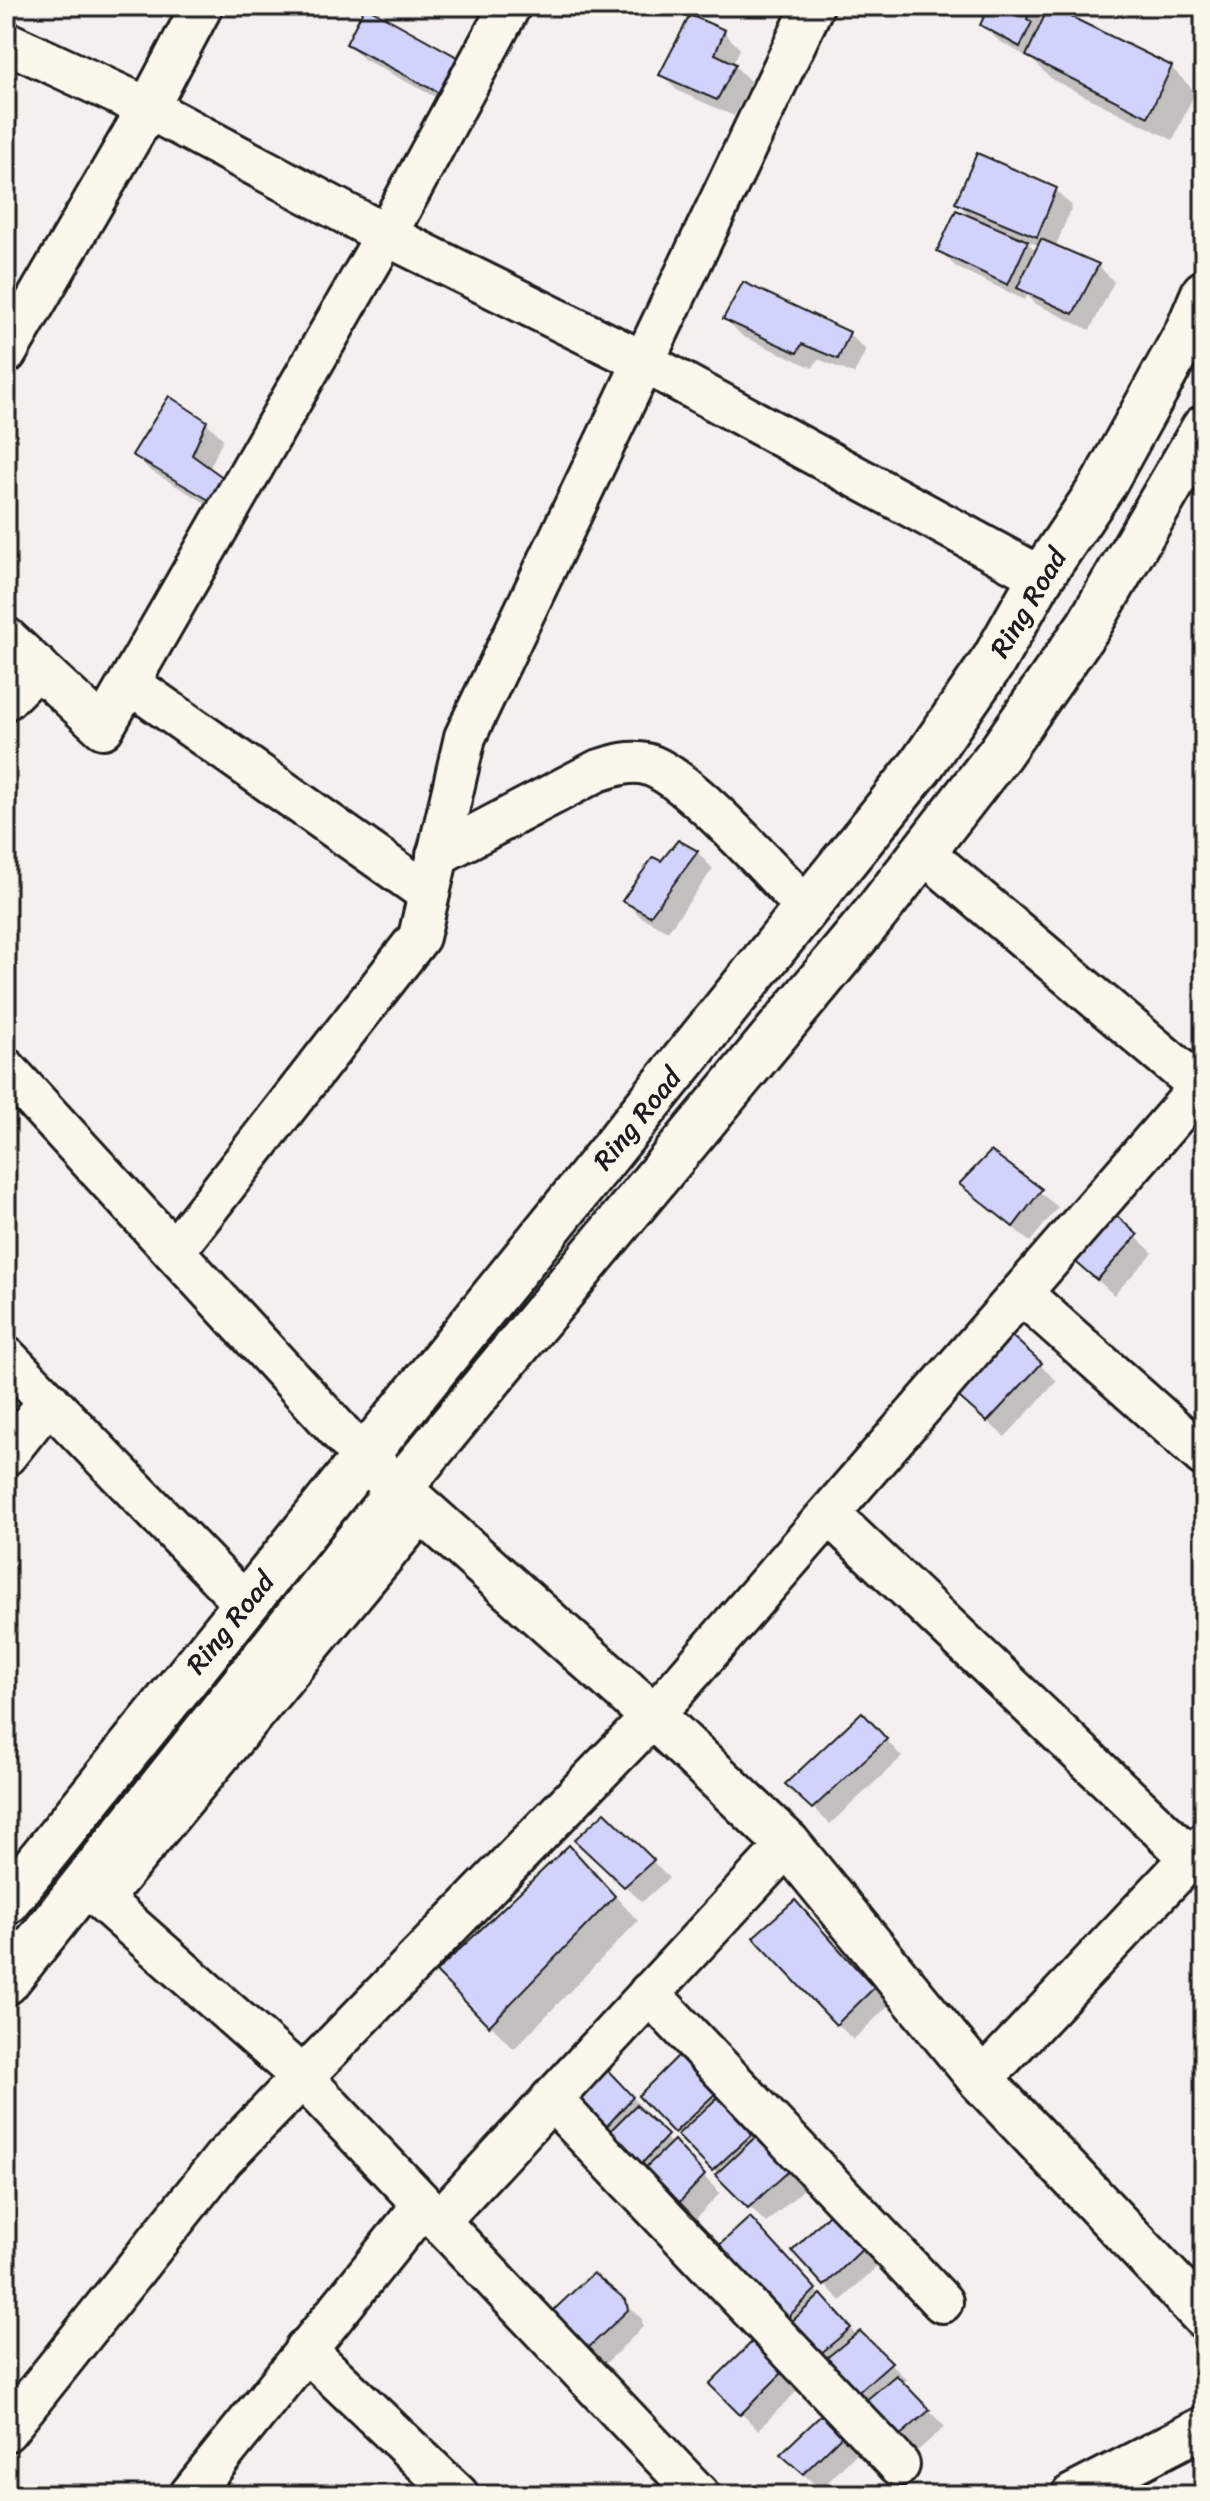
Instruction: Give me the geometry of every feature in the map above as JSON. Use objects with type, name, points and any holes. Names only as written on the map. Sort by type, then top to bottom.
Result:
[{"type":"main road","name":"Ring Road","points":[[6,1902],[920,767],[994,660],[1041,577],[1103,485],[1187,333],[1204,293]]},
{"type":"main road","name":"Ring Road","points":[[6,1982],[410,1500],[1000,753],[1089,625],[1204,428]]},
{"type":"main road","points":[[363,1457],[653,1716],[788,1844],[981,2080],[1204,2316]]},
{"type":"street","points":[[6,353],[148,108],[202,6]]},
{"type":"street","points":[[6,638],[103,728],[386,235],[510,6]]},
{"type":"street","points":[[174,1251],[419,937],[465,737],[646,363],[813,6]]},
{"type":"street","points":[[6,42],[148,108],[386,235],[646,363],[1041,577]]},
{"type":"street","points":[[6,699],[38,667]]},
{"type":"street","points":[[129,683],[429,894]]},
{"type":"street","points":[[437,855],[597,771],[620,764],[644,764],[679,781],[807,908]]},
{"type":"street","points":[[6,2431],[223,2159],[653,1716],[1202,1089],[923,852]]},
{"type":"street","points":[[6,1069],[363,1457]]},
{"type":"street","points":[[1021,1293],[1204,1456]]},
{"type":"street","points":[[6,1357],[245,1604]]},
{"type":"street","points":[[6,1455],[49,1401]]},
{"type":"street","points":[[410,1500],[101,1899],[302,2077],[699,2495]]},
{"type":"street","points":[[829,1514],[1197,1851],[981,2080]]},
{"type":"street","points":[[190,2495],[305,2349],[431,2213],[551,2099],[788,1844]]},
{"type":"street","points":[[649,1993],[942,2302]]},
{"type":"street","points":[[551,2099],[899,2465]]},
{"type":"street","points":[[305,2349],[458,2495]]},
{"type":"street","points":[[1072,2495],[1204,2427]]},
{"type":"building","points":[[365,6],[457,57],[439,93],[346,44]]},
{"type":"building","points":[[989,6],[1032,6],[1027,19],[1032,22],[1020,47],[980,25]]},
{"type":"building","points":[[1049,6],[1172,66],[1148,117],[1026,56]]},
{"type":"building","points":[[690,15],[725,30],[715,54],[736,64],[717,100],[659,75]]},
{"type":"building","points":[[977,153],[1057,188],[1037,237],[955,203]]},
{"type":"building","points":[[956,210],[1028,241],[1008,285],[937,251]]},
{"type":"building","points":[[1041,239],[1099,264],[1073,314],[1017,288]]},
{"type":"building","points":[[743,282],[850,332],[838,359],[802,344],[797,353],[723,319]]},
{"type":"building","points":[[169,396],[207,421],[192,455],[228,481],[214,503],[132,455]]},
{"type":"building","points":[[678,840],[698,851],[650,916],[622,901],[653,857],[661,861]]},
{"type":"building","points":[[991,1151],[1042,1189],[1013,1227],[959,1184]]},
{"type":"building","points":[[1108,1208],[1138,1235],[1097,1280],[1065,1253]]},
{"type":"building","points":[[1004,1329],[1042,1363],[987,1422],[950,1389]]},
{"type":"building","points":[[862,1712],[887,1739],[812,1809],[785,1784]]},
{"type":"building","points":[[605,1812],[654,1860],[624,1887],[574,1840]]},
{"type":"building","points":[[569,1845],[615,1896],[489,2026],[436,1972]]},
{"type":"building","points":[[795,1900],[874,1988],[836,2025],[753,1937]]},
{"type":"building","points":[[681,2053],[720,2089],[674,2133],[638,2096]]},
{"type":"building","points":[[599,2061],[633,2097],[598,2136],[562,2100]]},
{"type":"building","points":[[728,2088],[764,2123],[712,2171],[677,2135]]},
{"type":"building","points":[[636,2105],[668,2135],[637,2169],[602,2139]]},
{"type":"building","points":[[766,2127],[799,2162],[748,2208],[715,2175]]},
{"type":"building","points":[[674,2140],[705,2175],[674,2208],[638,2175]]},
{"type":"building","points":[[838,2205],[871,2241],[824,2286],[792,2251]]},
{"type":"building","points":[[750,2217],[816,2289],[785,2320],[716,2248]]},
{"type":"building","points":[[593,2273],[626,2300],[628,2310],[582,2354],[544,2319]]},
{"type":"building","points":[[821,2294],[851,2328],[819,2355],[788,2325]]},
{"type":"building","points":[[860,2331],[892,2362],[856,2394],[824,2360]]},
{"type":"building","points":[[753,2341],[783,2372],[740,2415],[709,2384]]},
{"type":"building","points":[[896,2375],[930,2410],[898,2437],[864,2402]]},
{"type":"building","points":[[831,2406],[850,2428],[803,2474],[780,2454]]}]
